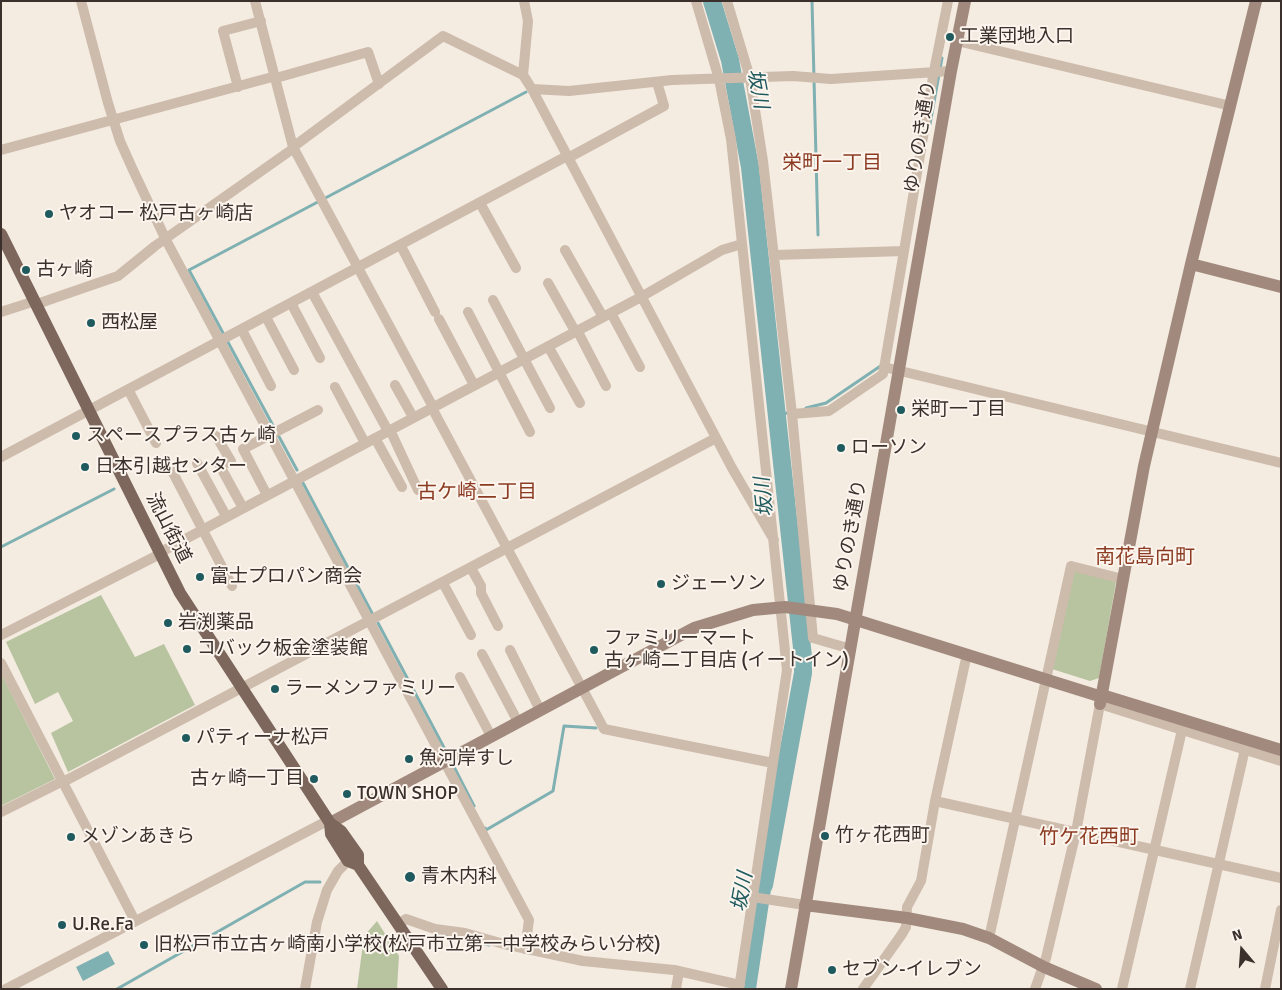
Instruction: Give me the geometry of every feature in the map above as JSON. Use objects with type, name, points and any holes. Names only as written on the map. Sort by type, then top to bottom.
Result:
[{"type":"main road","name":"流山街道","points":[[1,234],[192,614],[329,821],[331,834],[398,924],[442,989]]},
{"type":"street","points":[[81,1],[113,121],[123,148],[166,240],[529,920],[525,949]]},
{"type":"street","points":[[255,1],[294,148],[604,729],[773,763]]},
{"type":"street","points":[[523,75],[528,21],[524,1]]},
{"type":"street","points":[[398,924],[406,919],[435,929],[466,933],[525,949],[583,961],[679,971],[739,987],[787,670],[783,607],[731,139],[721,79],[696,1]]},
{"type":"street","points":[[727,1],[747,78],[774,255],[792,414],[813,638],[851,649]]},
{"type":"street","points":[[792,414],[829,411],[883,374],[934,71],[948,1]]},
{"type":"street","name":"ゆりのき通り","points":[[791,989],[951,71],[965,1]]},
{"type":"street","points":[[1035,989],[1044,967],[1076,832],[1152,431],[1256,1]]},
{"type":"street","points":[[238,87],[223,31],[260,21]]},
{"type":"street","points":[[1,312],[36,303],[118,276],[294,148],[443,36],[523,75],[716,438],[765,528],[775,541]]},
{"type":"street","points":[[957,41],[1231,106]]},
{"type":"street","points":[[1,150],[368,52],[379,84]]},
{"type":"street","points":[[532,89],[569,91],[657,82],[747,78],[813,77],[831,79],[951,71]]},
{"type":"street","points":[[1,457],[129,391],[291,303],[664,106],[657,82]]},
{"type":"street","points":[[480,203],[516,268]]},
{"type":"street","points":[[1,635],[160,553],[226,516],[641,297],[722,250],[742,244]]},
{"type":"street","points":[[401,246],[474,385]]},
{"type":"street","points":[[565,250],[640,367]]},
{"type":"street","points":[[774,255],[904,251]]},
{"type":"street","points":[[1191,264],[1281,287]]},
{"type":"street","points":[[548,283],[606,386]]},
{"type":"street","points":[[312,292],[389,430],[418,490]]},
{"type":"street","points":[[493,300],[550,408]]},
{"type":"street","points":[[291,303],[320,358]]},
{"type":"street","points":[[468,312],[530,432]]},
{"type":"street","points":[[266,317],[294,370]]},
{"type":"street","points":[[242,330],[271,386]]},
{"type":"street","points":[[548,346],[580,404]]},
{"type":"street","points":[[884,367],[1281,463]]},
{"type":"street","points":[[395,384],[413,417]]},
{"type":"street","points":[[335,387],[365,443]]},
{"type":"street","points":[[129,391],[156,443]]},
{"type":"street","points":[[267,495],[243,449],[318,410]]},
{"type":"street","points":[[216,436],[231,461],[220,466],[243,508]]},
{"type":"street","points":[[375,438],[402,487]]},
{"type":"street","points":[[1,812],[242,689],[716,438]]},
{"type":"street","points":[[197,462],[226,516]]},
{"type":"street","points":[[172,472],[232,586]]},
{"type":"street","points":[[989,938],[1071,566],[1123,579]]},
{"type":"street","points":[[470,568],[481,586],[481,593],[498,626]]},
{"type":"street","points":[[443,583],[471,635]]},
{"type":"street","points":[[6,989],[708,622],[739,612],[783,607],[809,609],[855,619],[1046,679],[1182,730],[1281,761]]},
{"type":"street","points":[[510,650],[540,710]]},
{"type":"street","points":[[482,654],[518,722]]},
{"type":"street","points":[[863,989],[902,934],[907,918],[907,907],[921,881],[935,801],[967,654]]},
{"type":"street","points":[[1,663],[136,921]]},
{"type":"street","points":[[460,677],[491,736]]},
{"type":"street","points":[[1102,699],[1204,726],[1281,750]]},
{"type":"street","points":[[1122,989],[1182,730]]},
{"type":"street","points":[[1190,989],[1245,749]]},
{"type":"street","points":[[935,801],[1281,878]]},
{"type":"street","points":[[305,989],[317,922],[327,890],[334,876],[353,863]]},
{"type":"street","points":[[753,897],[907,918],[963,929],[989,938],[1044,967],[1096,989]]},
{"type":"street","points":[[1265,989],[1281,910]]},
{"type":"street","points":[[676,989],[679,971]]},
{"type":"green space","points":[[1077,571],[1116,582],[1099,678],[1090,681],[1052,669],[1072,573]]},
{"type":"green space","points":[[101,595],[135,657],[164,644],[195,705],[68,772],[51,733],[73,721],[58,692],[35,704],[6,642]]},
{"type":"green space","points":[[1,673],[55,779],[1,806]]},
{"type":"green space","points":[[377,921],[399,956],[397,989],[357,989],[364,936]]},
{"type":"water","points":[[760,860],[775,863],[756,989],[742,989]]},
{"type":"water","points":[[108,951],[115,964],[83,981],[76,967]]},
{"type":"waterway","name":"坂川","points":[[712,1],[730,60],[750,167],[803,657],[803,673],[764,885]]},
{"type":"waterway","points":[[812,1],[818,235]]},
{"type":"waterway","points":[[930,124],[942,58]]},
{"type":"waterway","points":[[297,470],[189,270],[526,92]]},
{"type":"waterway","points":[[806,408],[826,403],[882,365]]},
{"type":"waterway","points":[[777,416],[790,412]]},
{"type":"waterway","points":[[303,483],[372,613]]},
{"type":"waterway","points":[[1,547],[114,489]]},
{"type":"waterway","points":[[378,623],[449,757]]},
{"type":"waterway","points":[[485,828],[486,830],[553,791],[564,726],[596,728]]},
{"type":"waterway","points":[[452,763],[474,806]]},
{"type":"waterway","points":[[117,989],[305,882],[320,882]]},
{"type":"waterway","points":[[444,935],[489,945]]},
{"type":"place","name":"工業団地入口","points":[[950,37]]},
{"type":"place","name":"ヤオコー 松戸古ヶ崎店","points":[[49,214]]},
{"type":"place","name":"古ヶ崎","points":[[26,270]]},
{"type":"place","name":"西松屋","points":[[91,323]]},
{"type":"place","name":"栄町一丁目","points":[[901,410]]},
{"type":"place","name":"スペースプラス古ヶ崎","points":[[76,436]]},
{"type":"place","name":"ローソン","points":[[841,448]]},
{"type":"place","name":"日本引越センター","points":[[85,467]]},
{"type":"place","name":"富士プロパン商会","points":[[200,577]]},
{"type":"place","name":"ジェーソン","points":[[661,584]]},
{"type":"place","name":"岩渕薬品","points":[[168,623]]},
{"type":"place","name":"コバック板金塗装館","points":[[187,649]]},
{"type":"place","name":"ファミリーマート 古ヶ崎二丁目店 (イートイン)","points":[[594,650]]},
{"type":"place","name":"ラーメンファミリー","points":[[275,689]]},
{"type":"place","name":"パティーナ松戸","points":[[186,738]]},
{"type":"place","name":"魚河岸すし","points":[[409,759]]},
{"type":"place","name":"古ヶ崎一丁目","points":[[314,779]]},
{"type":"place","name":"TOWN SHOP","points":[[347,794]]},
{"type":"place","name":"竹ヶ花西町","points":[[825,836]]},
{"type":"place","name":"メゾンあきら","points":[[71,837]]},
{"type":"place","name":"青木内科","points":[[410,877]]},
{"type":"place","name":"U.Re.Fa","points":[[62,925]]},
{"type":"place","name":"旧松戸市立古ヶ崎南小学校(松戸市立第一中学校みらい分校)","points":[[144,945]]},
{"type":"place","name":"セブン-イレブン","points":[[832,970]]},
{"type":"district","name":"栄町一丁目","points":[[832,164]]},
{"type":"district","name":"古ケ崎二丁目","points":[[477,493]]},
{"type":"district","name":"南花島向町","points":[[1145,558]]},
{"type":"district","name":"竹ケ花西町","points":[[1089,838]]}]
